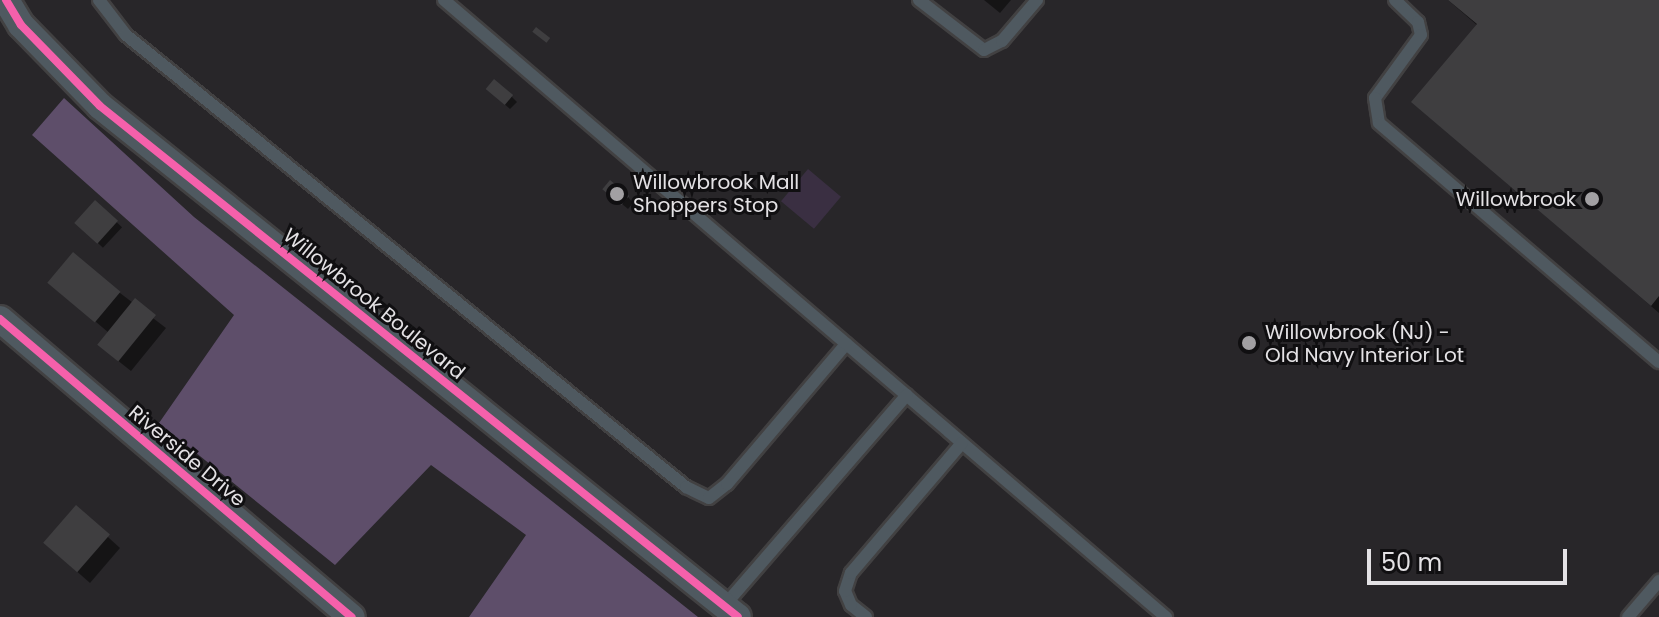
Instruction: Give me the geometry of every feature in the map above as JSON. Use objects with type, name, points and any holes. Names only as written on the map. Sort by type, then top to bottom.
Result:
[{"type":"street","name":"Willowbrook Boulevard","points":[[6,0],[21,25],[100,106],[731,611]]},
{"type":"street","name":"Riverside Drive","points":[[0,319],[352,617]]},
{"type":"lane","points":[[99,0],[126,35],[686,487],[709,498],[727,484],[846,344]]},
{"type":"lane","points":[[444,0],[1166,617]]},
{"type":"lane","points":[[919,0],[984,50],[1002,41],[1037,0]]},
{"type":"lane","points":[[1395,0],[1418,22],[1421,35],[1375,98],[1379,123],[1658,358]]},
{"type":"lane","points":[[731,611],[907,395]]},
{"type":"lane","points":[[866,617],[851,605],[845,591],[851,573],[962,443]]},
{"type":"lane","points":[[1628,617],[1659,581]]},
{"type":"shaded area","points":[[64,98],[194,217],[698,617],[469,617],[526,535],[431,465],[335,565],[159,423],[234,315],[32,135]]},
{"type":"shaded area","points":[[808,169],[841,197],[814,229],[781,201]]},
{"type":"building","name":"Willowbrook","points":[[1448,0],[1659,0],[1659,296],[1651,306],[1411,102],[1477,24]]},
{"type":"building","points":[[536,27],[550,38],[546,43],[532,32]]},
{"type":"building","points":[[494,79],[513,95],[505,105],[486,89]]},
{"type":"building","points":[[610,180],[629,196],[621,205],[602,189]]},
{"type":"building","points":[[95,200],[118,221],[97,244],[74,223]]},
{"type":"building","points":[[73,252],[120,292],[95,322],[47,283]]},
{"type":"building","points":[[135,298],[156,315],[118,362],[97,345]]},
{"type":"building","points":[[76,505],[110,535],[77,572],[43,543]]},
{"type":"cycle path","points":[[6,0],[21,25],[100,106],[738,617]]},
{"type":"cycle path","points":[[0,319],[352,617]]},
{"type":"place","name":"Willowbrook Mall Shoppers Stop","points":[[617,194]]},
{"type":"place","name":"Willowbrook","points":[[1592,199]]},
{"type":"place","name":"Willowbrook (NJ) - Old Navy Interior Lot","points":[[1249,343]]}]
